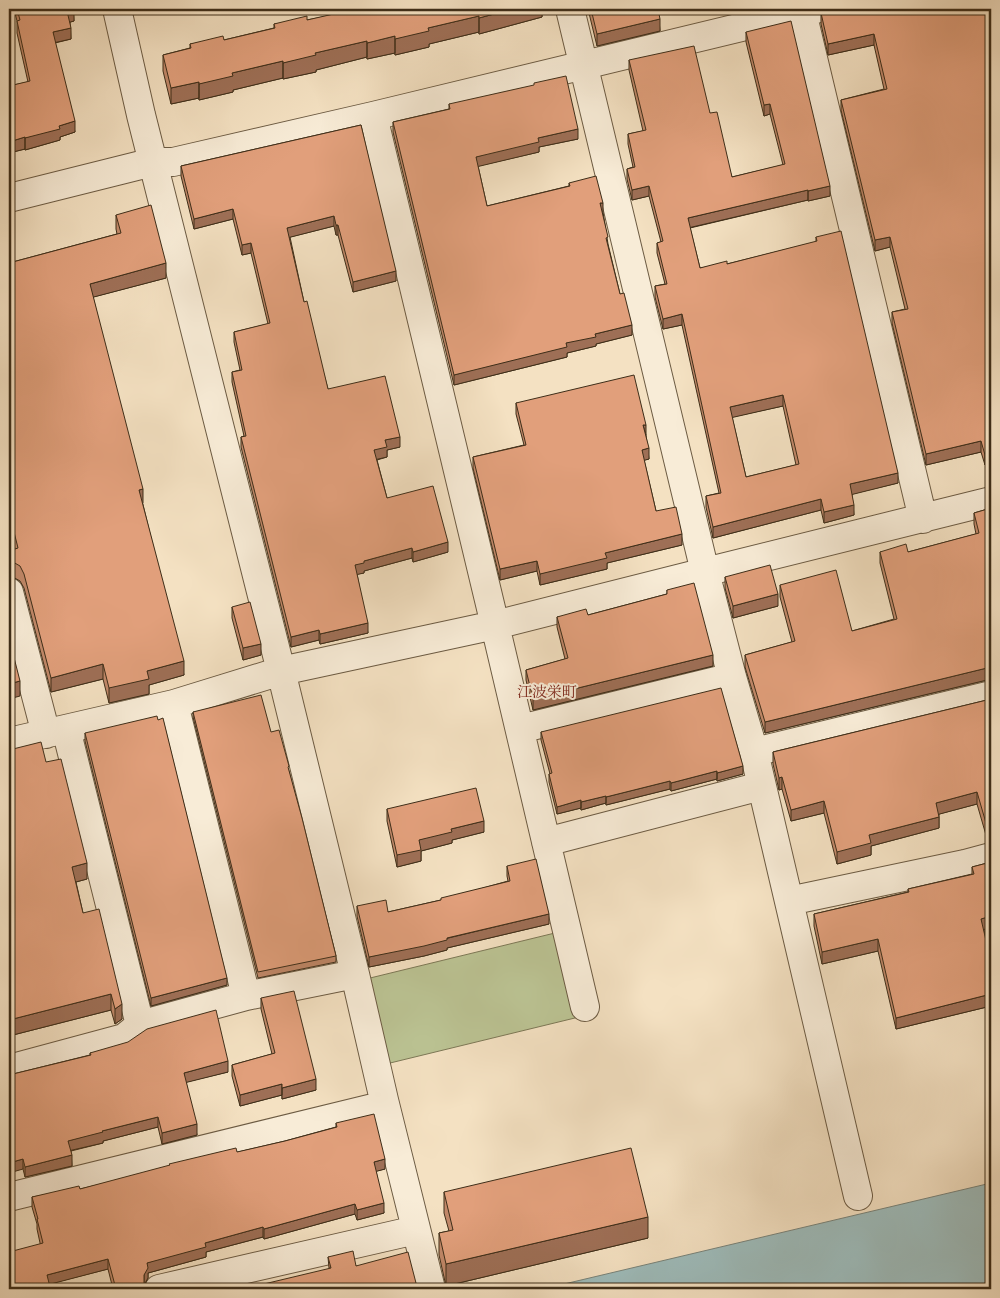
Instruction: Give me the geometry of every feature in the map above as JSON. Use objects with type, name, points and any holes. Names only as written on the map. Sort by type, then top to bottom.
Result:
[{"type":"street","points":[[116,9],[141,116],[281,671],[431,1289]]},
{"type":"street","points":[[570,9],[705,572],[732,677],[754,752],[858,1196]]},
{"type":"street","points":[[9,198],[154,162],[173,162],[373,116],[809,10],[923,518]]},
{"type":"street","points":[[373,116],[585,1007]]},
{"type":"street","points":[[9,742],[174,704],[281,671],[495,625],[991,501]]},
{"type":"street","points":[[9,592],[56,731],[140,1025]]},
{"type":"street","points":[[520,729],[732,677]]},
{"type":"street","points":[[754,752],[991,695]]},
{"type":"street","points":[[174,704],[246,996]]},
{"type":"street","points":[[546,842],[761,786]]},
{"type":"street","points":[[789,901],[991,857]]},
{"type":"street","points":[[9,1069],[124,1038],[140,1025],[246,996],[355,974]]},
{"type":"street","points":[[9,1197],[385,1105]]},
{"type":"street","points":[[159,1289],[416,1230]]},
{"type":"green space","points":[[559,932],[579,1017],[386,1064],[366,979]]},
{"type":"water","points":[[991,1183],[991,1289],[543,1289]]},
{"type":"building","points":[[17,9],[74,10],[67,11],[71,28],[53,32],[75,121],[59,126],[60,129],[9,142],[9,86],[30,81],[17,21],[20,20]]},
{"type":"building","points":[[362,9],[513,9],[428,28],[429,31],[395,39],[395,36],[367,43],[367,41],[315,53],[316,55],[283,63],[283,61],[232,73],[233,76],[171,88],[163,55],[191,48],[190,44],[223,36],[224,40],[275,28],[274,24],[307,16],[307,20]]},
{"type":"building","points":[[591,9],[658,9],[660,19],[597,34]]},
{"type":"building","points":[[827,9],[991,9],[991,453],[985,455],[981,441],[926,454],[892,312],[908,309],[890,237],[875,240],[841,100],[887,89],[874,34],[828,44],[821,13]]},
{"type":"building","points":[[791,21],[830,186],[688,218],[700,268],[727,261],[727,264],[817,241],[816,237],[841,231],[898,473],[850,484],[854,505],[824,512],[821,499],[713,527],[706,496],[721,493],[682,314],[663,319],[655,286],[667,284],[657,243],[663,241],[649,186],[632,190],[627,169],[635,167],[628,134],[646,130],[629,60],[694,46],[710,113],[717,112],[732,177],[785,164],[770,104],[764,105],[746,32]],"holes":[[[783,395],[799,464],[746,477],[730,407]]]},
{"type":"building","points":[[566,76],[578,129],[538,138],[539,142],[476,157],[487,206],[570,186],[569,183],[596,176],[603,203],[600,203],[608,237],[606,238],[620,294],[624,293],[632,325],[595,334],[596,337],[566,343],[567,347],[454,375],[393,122],[450,109],[449,104]]},
{"type":"building","points":[[361,125],[396,271],[353,282],[334,216],[287,228],[304,302],[307,301],[328,389],[385,376],[400,437],[385,440],[387,447],[374,450],[387,498],[433,486],[448,542],[413,552],[412,548],[355,565],[368,623],[320,634],[319,630],[291,637],[241,437],[246,436],[232,372],[242,370],[234,332],[270,323],[251,243],[242,245],[233,209],[194,219],[181,166]]},
{"type":"building","points":[[151,205],[166,263],[90,284],[143,489],[139,490],[184,661],[147,671],[149,679],[109,688],[103,664],[51,678],[24,574],[20,566],[9,562],[9,551],[18,548],[9,512],[9,263],[121,233],[116,215]]},
{"type":"building","points":[[634,375],[646,425],[643,425],[649,448],[642,450],[656,511],[676,507],[682,534],[605,553],[607,558],[540,574],[537,561],[500,569],[473,457],[526,445],[516,403]]},
{"type":"building","points":[[991,508],[991,668],[765,722],[745,655],[795,641],[780,585],[836,570],[852,631],[897,619],[880,552],[906,544],[908,552],[979,533],[974,513]]},
{"type":"building","points":[[770,565],[778,594],[733,606],[725,577]]},
{"type":"building","points":[[694,583],[713,655],[533,699],[526,670],[568,658],[557,617],[586,609],[588,615],[667,594],[667,590]]},
{"type":"building","points":[[250,602],[261,644],[243,648],[232,607]]},
{"type":"building","points":[[9,638],[20,681],[9,684]]},
{"type":"building","points":[[721,688],[743,766],[606,797],[581,802],[581,800],[557,807],[549,774],[552,773],[541,732]]},
{"type":"building","points":[[261,695],[271,732],[279,730],[336,956],[258,972],[193,712]]},
{"type":"building","points":[[991,699],[991,830],[988,830],[977,792],[936,803],[939,817],[869,835],[871,843],[837,852],[824,801],[791,810],[782,777],[779,778],[773,752]]},
{"type":"building","points":[[157,716],[158,720],[163,718],[227,978],[151,998],[85,733]]},
{"type":"building","points":[[41,742],[46,762],[61,759],[87,863],[72,867],[83,913],[99,909],[122,1004],[115,1009],[111,994],[9,1020],[9,750]]},
{"type":"building","points":[[476,788],[484,821],[451,829],[452,832],[419,840],[421,850],[397,855],[387,809]]},
{"type":"building","points":[[536,859],[549,914],[447,938],[447,940],[424,946],[369,957],[357,906],[386,900],[388,912],[441,900],[441,898],[510,881],[507,866]]},
{"type":"building","points":[[991,862],[991,916],[981,919],[991,962],[991,994],[896,1018],[878,939],[822,952],[814,914],[909,892],[908,889],[974,874],[972,867]]},
{"type":"building","points":[[294,991],[316,1079],[282,1088],[282,1084],[240,1095],[232,1065],[275,1053],[261,998]]},
{"type":"building","points":[[216,1010],[228,1061],[184,1073],[197,1124],[162,1133],[158,1117],[68,1141],[72,1155],[25,1167],[23,1159],[9,1163],[9,1074],[91,1055],[90,1053],[128,1042],[147,1029]]},
{"type":"building","points":[[374,1114],[385,1159],[374,1162],[384,1203],[357,1210],[355,1204],[264,1229],[263,1227],[205,1243],[206,1247],[147,1263],[148,1268],[144,1275],[144,1283],[148,1289],[116,1289],[108,1259],[47,1275],[50,1287],[9,1289],[9,1252],[43,1243],[32,1197],[79,1186],[80,1189],[169,1164],[236,1148],[237,1152],[285,1141],[337,1127],[336,1123]]},
{"type":"building","points":[[631,1148],[648,1217],[446,1264],[439,1233],[453,1230],[444,1192]]},
{"type":"building","points":[[353,1251],[356,1266],[408,1252],[419,1289],[243,1289],[331,1268],[328,1257]]},
{"type":"district","name":"江波栄町","points":[[547,692]]}]
